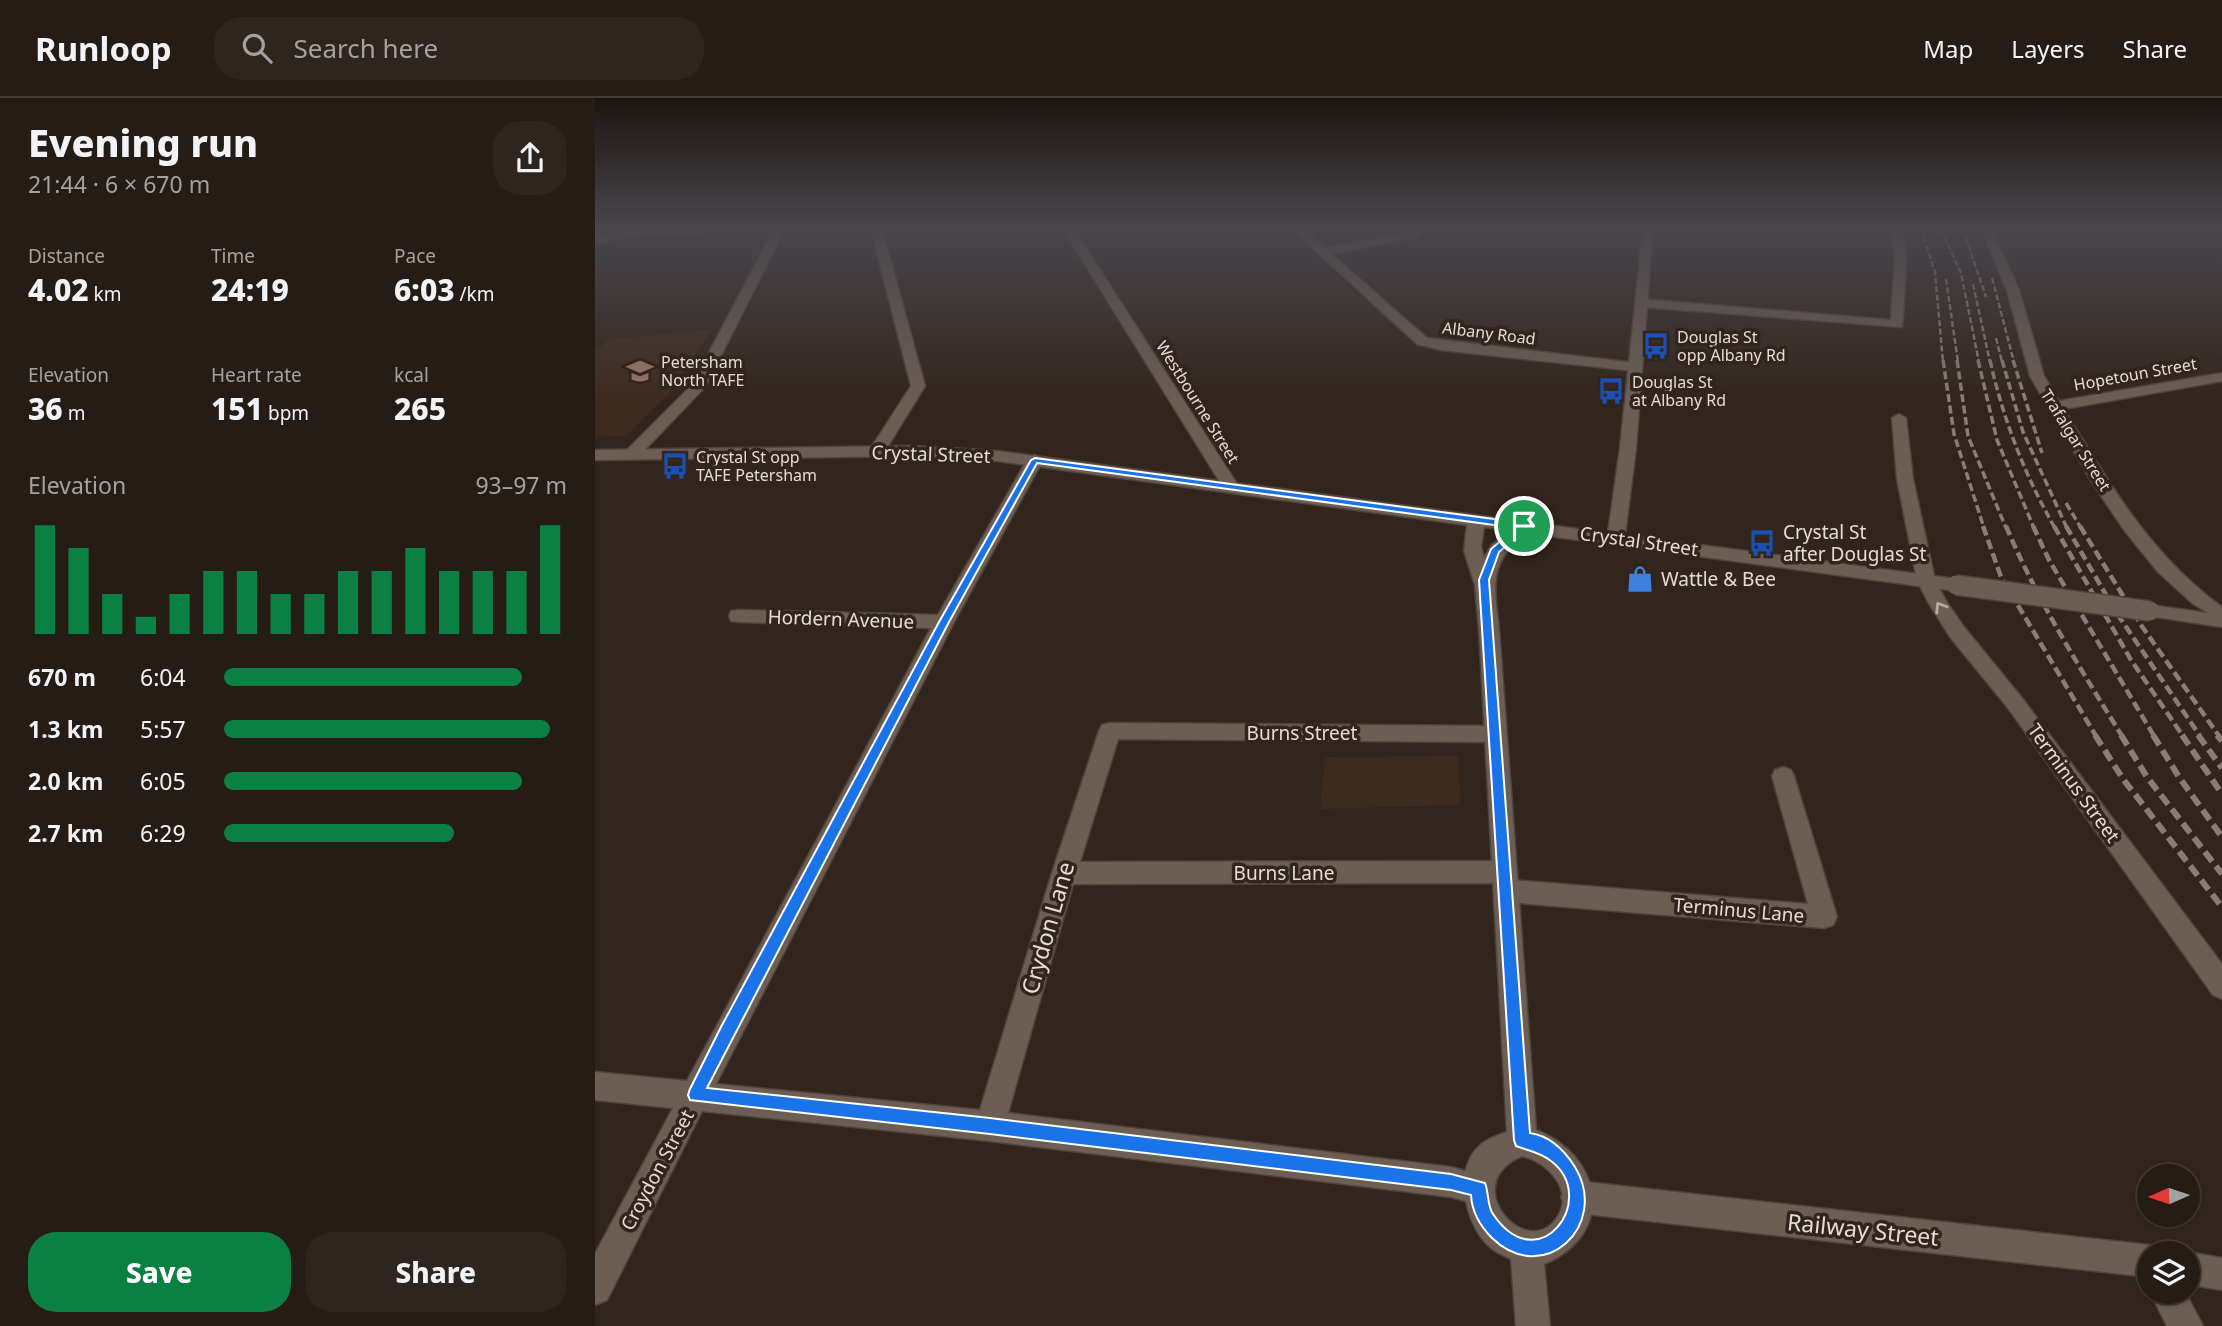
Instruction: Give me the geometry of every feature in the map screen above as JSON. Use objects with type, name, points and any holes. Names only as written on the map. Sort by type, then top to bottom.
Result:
[{"type":"street","points":[[631,455],[698,387],[750,286]]},
{"type":"street","points":[[877,451],[918,386],[891,286]]},
{"type":"street","name":"Westbourne Street","points":[[1104,286],[1231,487]]},
{"type":"street","name":"Albany Road","points":[[1360,286],[1422,341],[1441,346],[1635,366]]},
{"type":"street","points":[[1616,538],[1643,286]]},
{"type":"street","points":[[1641,303],[1896,324],[1899,286]]},
{"type":"street","name":"Trafalgar Street","points":[[2011,286],[2037,376],[2116,505],[2146,547],[2175,579],[2222,616]]},
{"type":"street","name":"Hopetoun Street","points":[[2055,405],[2222,377]]},
{"type":"street","name":"Terminus Street","points":[[1899,418],[1905,479],[1926,580],[1957,632],[2015,703],[2222,986]]},
{"type":"street","name":"Crystal Street","points":[[595,455],[877,451],[956,452],[1035,460],[2222,621]]},
{"type":"street","name":"Croydon Street","points":[[595,1288],[726,1032],[944,622],[1035,460]]},
{"type":"street","points":[[1476,520],[1472,556],[1484,580],[1522,1140]]},
{"type":"street","points":[[1484,580],[1494,551],[1500,543],[1524,526]]},
{"type":"street","name":"Hordern Avenue","points":[[738,616],[944,622]]},
{"type":"street","name":"Burns Street","points":[[1110,731],[1495,734]]},
{"type":"street","name":"Crydon Lane","points":[[990,1126],[1064,873],[1110,731]]},
{"type":"street","name":"Terminus Lane","points":[[1506,882],[1824,917],[1783,776]]},
{"type":"street","name":"Burns Lane","points":[[1064,873],[1506,882]]},
{"type":"street","points":[[595,1086],[990,1126],[1451,1182],[1479,1189]]},
{"type":"street","points":[[1522,1140],[1535,1142],[1559,1157],[1575,1182],[1575,1214],[1568,1229],[1557,1241],[1543,1248],[1526,1248],[1511,1244],[1487,1221],[1480,1206],[1479,1189],[1481,1174],[1492,1155],[1509,1143],[1522,1140]]},
{"type":"street","name":"Railway Street","points":[[1577,1197],[2137,1260]]},
{"type":"street","points":[[1526,1248],[1533,1326]]},
{"type":"street","points":[[2200,1270],[2222,1274]]},
{"type":"street","points":[[2174,1304],[2186,1326]]},
{"type":"shaded area","name":"Petersham North TAFE","points":[[712,329],[668,395],[626,436],[595,437],[595,347],[603,346],[607,340]]},
{"type":"shaded area","points":[[1458,756],[1461,805],[1320,809],[1325,757]]},
{"type":"railway","points":[[1936,286],[1943,362]]},
{"type":"railway","points":[[1947,286],[1958,362]]},
{"type":"railway","points":[[1964,286],[1979,362]]},
{"type":"railway","points":[[1974,286],[1990,362]]},
{"type":"railway","points":[[1982,286],[1986,297]]},
{"type":"railway","points":[[1994,286],[2014,362]]},
{"type":"railway","points":[[1996,338],[2002,362]]},
{"type":"railway","points":[[1943,360],[1954,434],[1984,528]]},
{"type":"railway","points":[[1957,360],[1968,436],[2006,528]]},
{"type":"railway","points":[[1978,360],[1997,440],[2034,528]]},
{"type":"railway","points":[[1990,360],[2016,447],[2055,528]]},
{"type":"railway","points":[[2002,360],[2023,432],[2066,527]]},
{"type":"railway","points":[[2013,360],[2042,453]]},
{"type":"railway","points":[[2066,503],[2081,528]]},
{"type":"railway","points":[[1983,526],[2001,577],[2096,736]]},
{"type":"railway","points":[[2006,526],[2045,607],[2122,736]]},
{"type":"railway","points":[[2033,526],[2049,560],[2154,736]]},
{"type":"railway","points":[[2054,526],[2131,660],[2183,736]]},
{"type":"railway","points":[[2080,526],[2141,625],[2219,736]]},
{"type":"railway","points":[[2066,527],[2116,612],[2200,736]]},
{"type":"railway","points":[[2095,735],[2123,779],[2222,907]]},
{"type":"railway","points":[[2121,735],[2147,777],[2222,874]]},
{"type":"railway","points":[[2153,735],[2222,837]]},
{"type":"railway","points":[[2182,735],[2222,794]]},
{"type":"railway","points":[[2198,735],[2222,768]]},
{"type":"railway","points":[[2217,735],[2222,741]]},
{"type":"place","name":"Douglas St opp Albany Rd","points":[[1656,346]]},
{"type":"place","name":"Petersham North TAFE","points":[[640,371]]},
{"type":"place","name":"Douglas St at Albany Rd","points":[[1611,391]]},
{"type":"place","name":"Crystal St opp TAFE Petersham","points":[[675,466]]},
{"type":"place","name":"Crystal St after Douglas St","points":[[1762,543]]},
{"type":"place","name":"Wattle & Bee","points":[[1640,579]]},
{"type":"route","points":[[1035,460],[1524,526],[1500,543],[1494,551],[1484,580],[1522,1140],[1535,1142],[1559,1157],[1575,1182],[1577,1197],[1575,1214],[1568,1229],[1557,1241],[1543,1248],[1526,1248],[1511,1244],[1487,1221],[1480,1206],[1479,1189],[1451,1182],[990,1126],[696,1095],[726,1032],[826,843],[944,622],[1035,460]]}]
